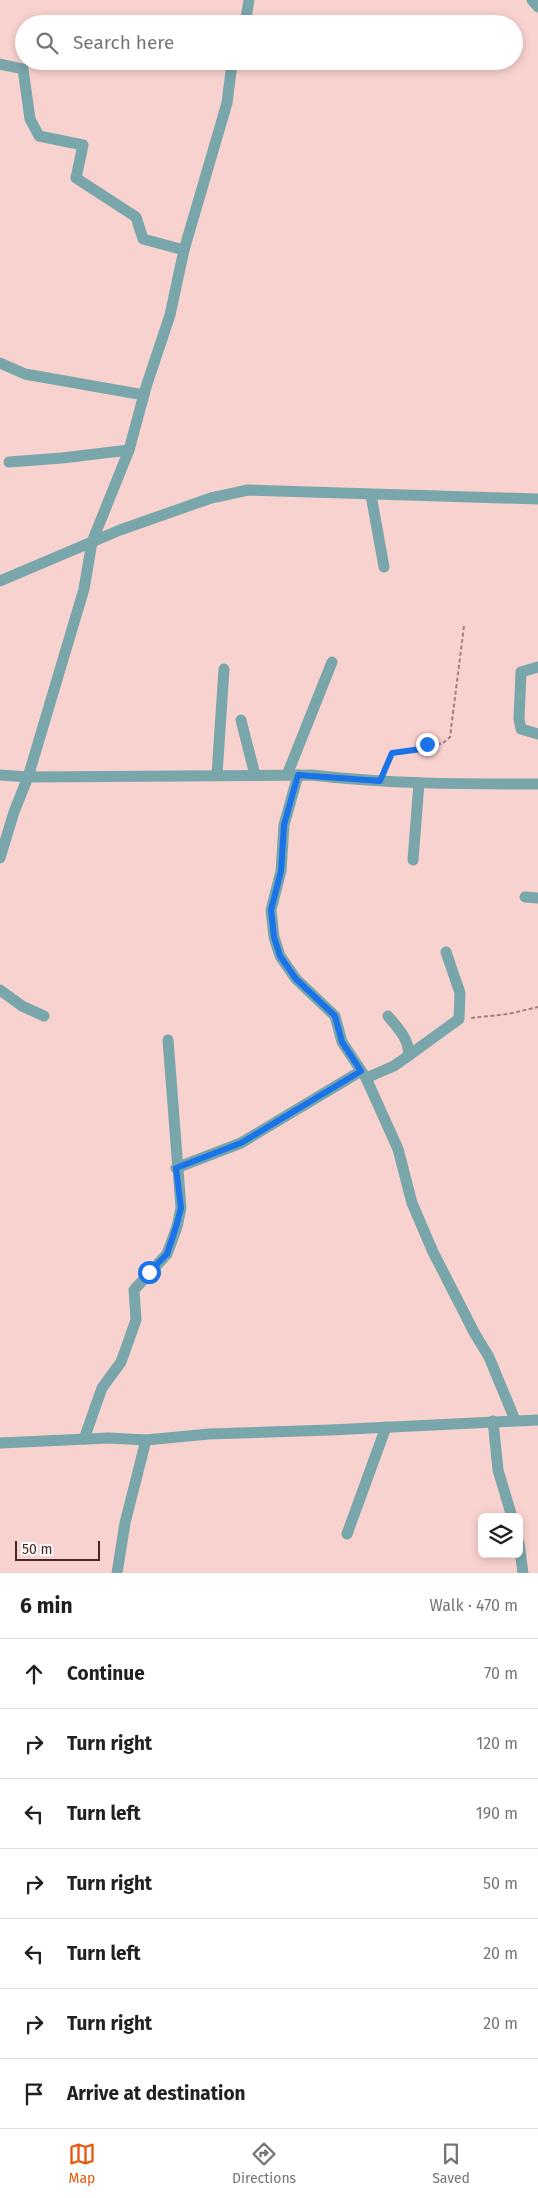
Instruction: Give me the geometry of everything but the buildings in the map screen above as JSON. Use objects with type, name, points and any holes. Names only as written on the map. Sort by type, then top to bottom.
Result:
[{"type":"street","points":[[247,15],[248,0]]},
{"type":"street","points":[[532,0],[538,7]]},
{"type":"street","points":[[0,64],[15,67]]},
{"type":"street","points":[[23,70],[30,118],[39,136],[83,146],[76,178],[136,217],[143,239],[184,250]]},
{"type":"street","points":[[0,858],[14,812],[28,777],[84,589],[92,542],[129,450],[144,395],[170,315],[184,250],[227,103],[231,70]]},
{"type":"street","points":[[0,363],[24,374],[144,395]]},
{"type":"street","points":[[9,462],[129,450]]},
{"type":"street","points":[[0,581],[92,542],[211,498],[248,490],[538,499]]},
{"type":"street","points":[[371,495],[384,567]]},
{"type":"street","points":[[332,662],[292,775],[284,825],[281,871],[271,910],[274,937],[280,956],[296,979],[335,1016],[342,1042],[364,1075],[398,1149],[412,1203],[432,1252],[489,1357],[515,1420]]},
{"type":"street","points":[[538,667],[521,672],[519,720],[521,729],[538,734]]},
{"type":"street","points":[[216,775],[224,670]]},
{"type":"street","points":[[242,720],[255,775]]},
{"type":"street","points":[[0,775],[28,777],[292,775],[419,783],[538,784]]},
{"type":"street","points":[[414,860],[419,783]]},
{"type":"street","points":[[525,897],[538,898]]},
{"type":"street","points":[[176,1168],[241,1143],[364,1075],[394,1066],[459,1019],[460,993],[446,952]]},
{"type":"street","points":[[0,990],[22,1006],[44,1016]]},
{"type":"street","points":[[388,1016],[401,1031],[407,1044],[408,1056]]},
{"type":"street","points":[[84,1439],[102,1388],[121,1362],[136,1320],[134,1290],[167,1254],[181,1208],[176,1168],[168,1040]]},
{"type":"street","points":[[0,1443],[109,1438],[146,1440],[210,1434],[538,1420]]},
{"type":"street","points":[[493,1421],[498,1470],[511,1513]]},
{"type":"street","points":[[346,1534],[386,1427]]},
{"type":"street","points":[[117,1573],[124,1523],[146,1440]]},
{"type":"street","points":[[521,1558],[523,1573]]},
{"type":"path","points":[[380,781],[392,753],[421,749],[427,744],[442,744],[450,737],[464,626]]},
{"type":"path","points":[[459,1019],[508,1014],[538,1007]]},
{"type":"route","points":[[149,1272],[167,1254],[181,1208],[176,1168],[241,1143],[361,1071],[342,1042],[335,1016],[296,979],[280,956],[274,937],[271,910],[281,871],[284,825],[298,775],[380,781],[385,774],[392,753],[421,749],[427,744]]}]
